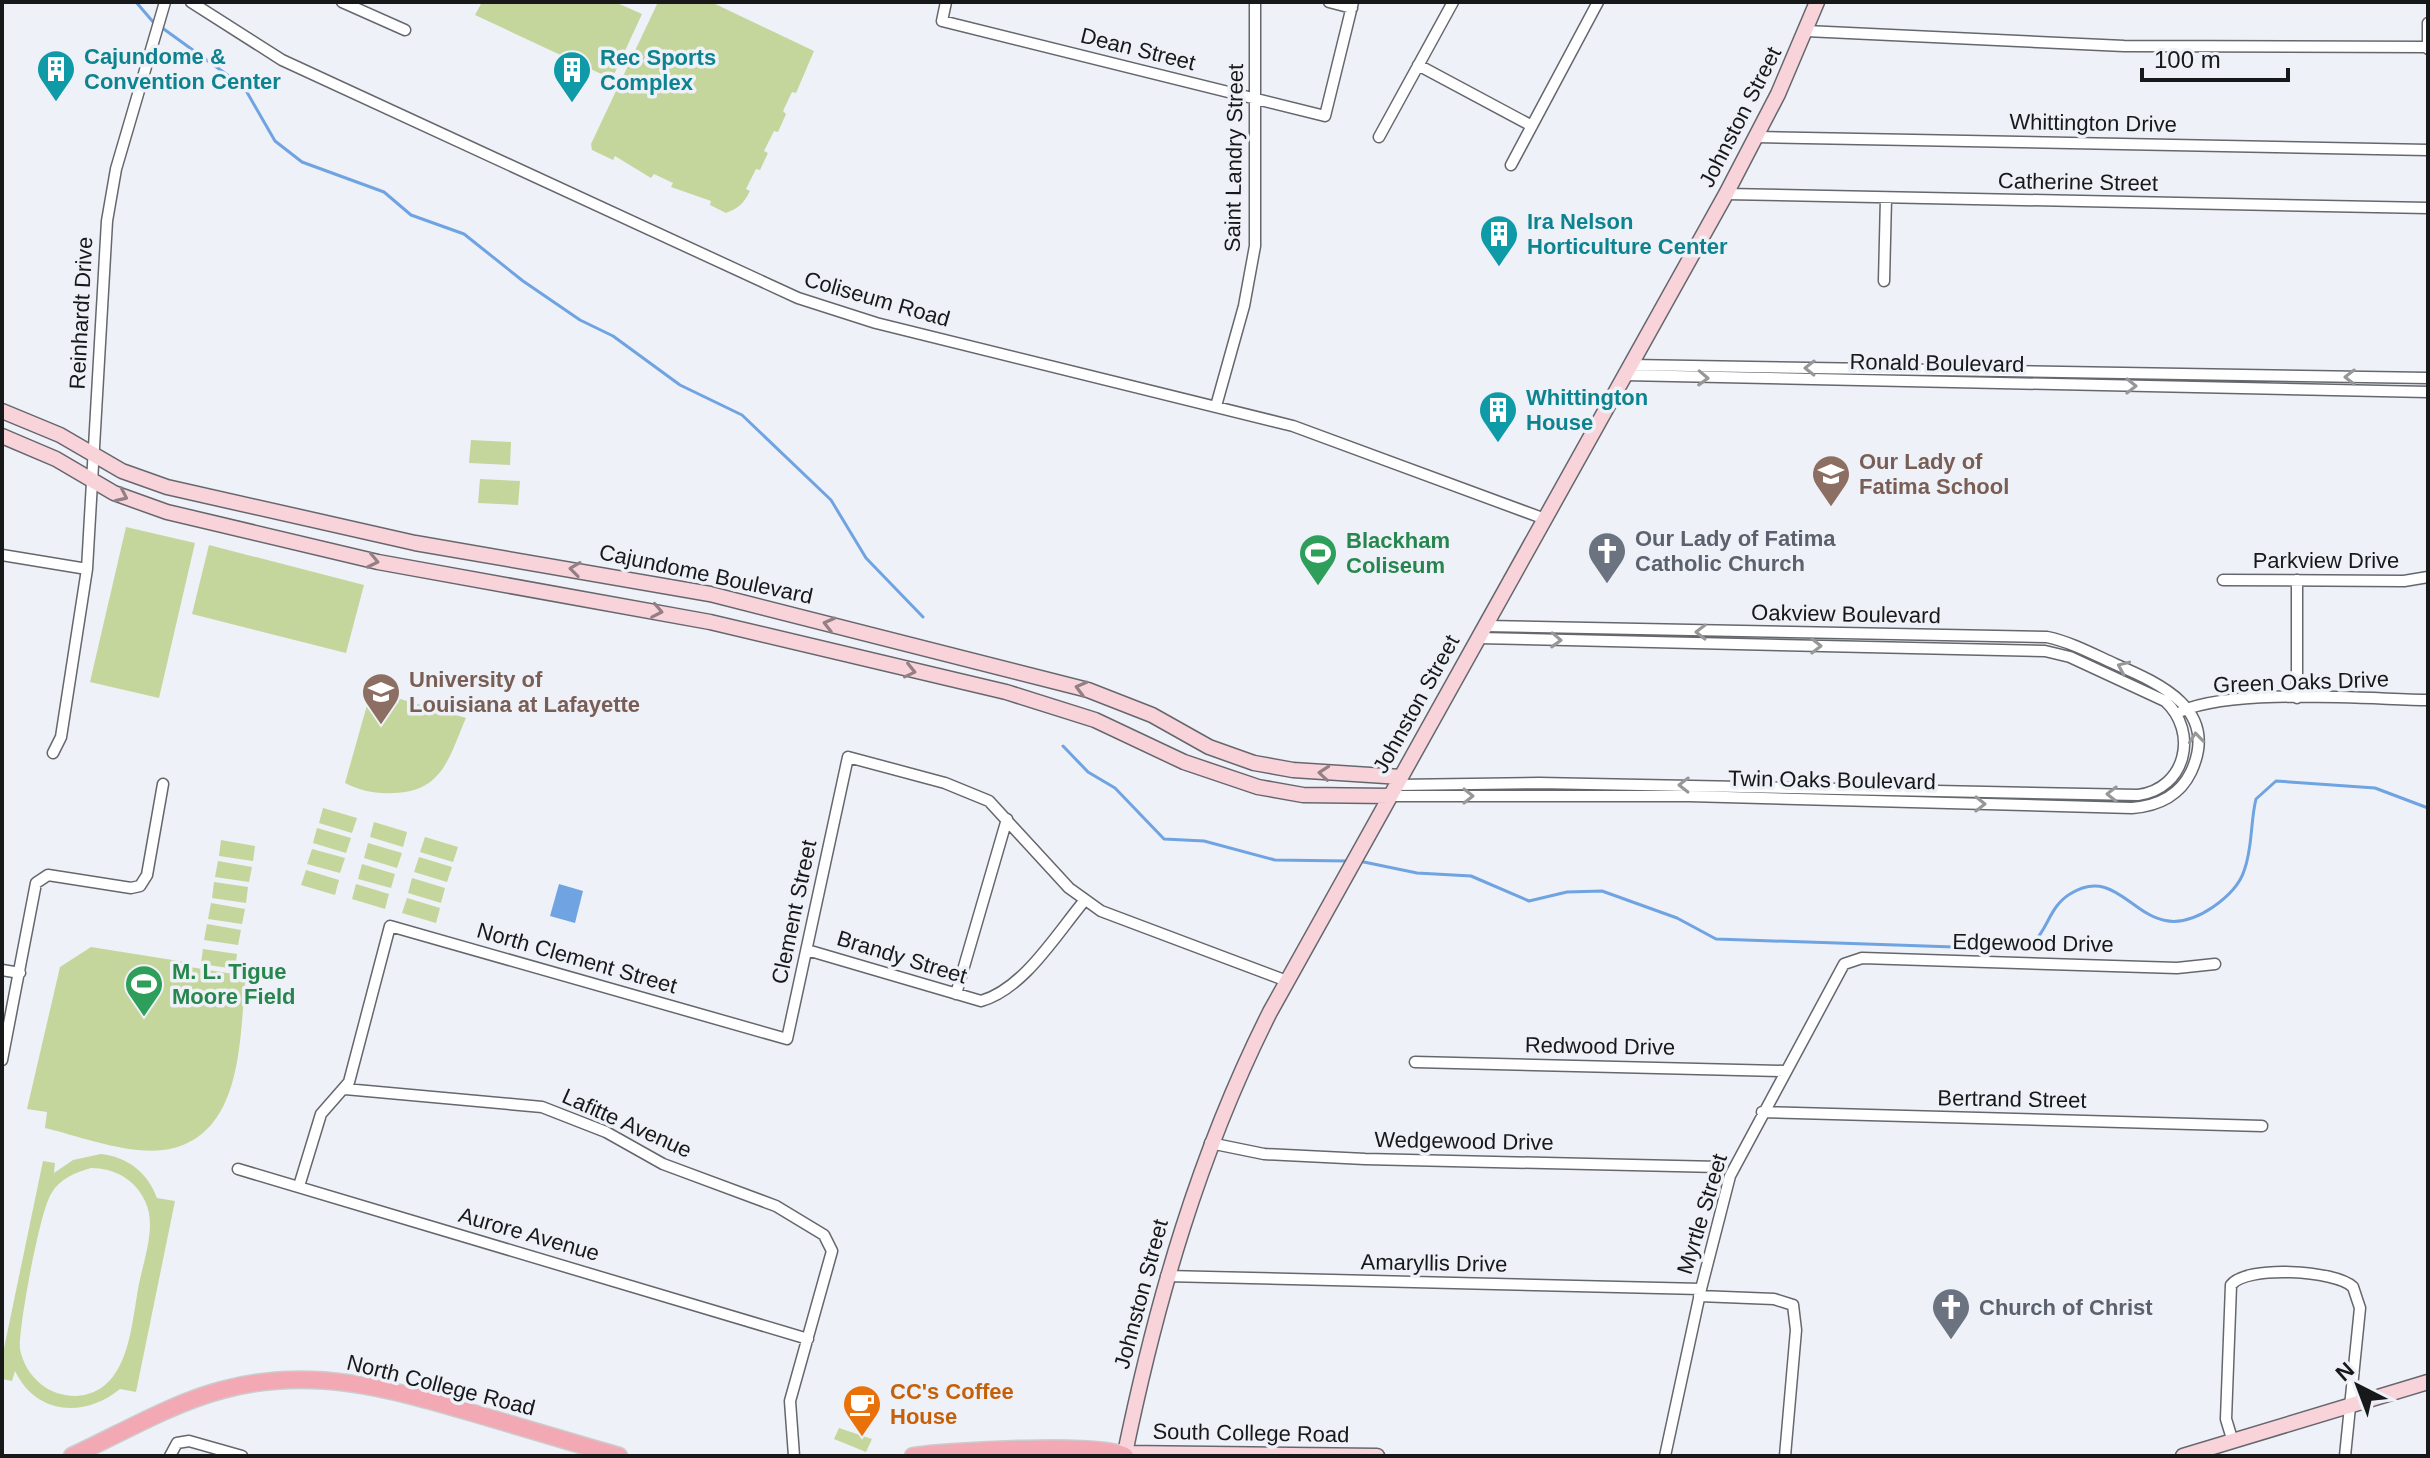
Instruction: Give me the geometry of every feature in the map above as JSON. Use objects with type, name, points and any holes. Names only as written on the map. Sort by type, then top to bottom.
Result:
[{"type":"main road","name":"North College Road","points":[[72,1456],[168,1410],[219,1391],[260,1382],[306,1378],[375,1386],[619,1456]]},
{"type":"main road","points":[[913,1456],[990,1448],[1125,1455]]},
{"type":"street","name":"Coliseum Road","points":[[191,2],[282,60],[798,298],[876,323],[1316,433],[1545,519]]},
{"type":"street","points":[[342,2],[405,30]]},
{"type":"street","name":"Dean Street","points":[[946,2],[942,21],[1325,116],[1352,5]]},
{"type":"street","name":"Saint Landry Street","points":[[1216,406],[1244,306],[1255,246],[1255,2]]},
{"type":"street","points":[[1329,2],[1352,5]]},
{"type":"street","points":[[1379,137],[1453,2]]},
{"type":"street","points":[[1511,165],[1598,2]]},
{"type":"street","name":"Johnston Street","points":[[1125,1455],[1166,1276],[1210,1143],[1245,1062],[1363,842],[1757,137],[1817,2]]},
{"type":"street","name":"Reinhardt Drive","points":[[53,753],[61,737],[87,569],[95,481],[96,372],[107,221],[119,158],[163,7]]},
{"type":"street","points":[[1806,31],[2124,46],[2427,48],[2428,23]]},
{"type":"street","points":[[1418,65],[1532,126]]},
{"type":"street","name":"Whittington Drive","points":[[1757,137],[2428,150]]},
{"type":"street","name":"Catherine Street","points":[[1726,194],[2428,208]]},
{"type":"street","points":[[1884,281],[1886,198]]},
{"type":"street","points":[[1781,380],[1782,367]]},
{"type":"street","name":"Ronald Boulevard","points":[[1628,370],[1782,367],[2428,378]]},
{"type":"street","name":"Ronald Boulevard","points":[[1628,370],[1781,380],[2428,392]]},
{"type":"street","points":[[1935,370],[1935,383]]},
{"type":"street","points":[[2089,386],[2090,372]]},
{"type":"street","points":[[2249,375],[2249,389]]},
{"type":"street","points":[[2402,378],[2402,392]]},
{"type":"street","name":"Cajundome Boulevard","points":[[2,411],[41,426],[95,456],[157,484],[371,534],[623,576],[756,606],[1039,678],[1130,705],[1209,747],[1254,763],[1396,786]]},
{"type":"street","name":"Cajundome Boulevard","points":[[2,436],[131,500],[167,512],[378,562],[623,604],[1033,700],[1095,720],[1184,762],[1247,784],[1303,795],[1396,786]]},
{"type":"street","points":[[2,555],[87,569]]},
{"type":"street","name":"Parkview Drive","points":[[2223,580],[2404,581],[2428,577]]},
{"type":"street","points":[[2297,580],[2297,698]]},
{"type":"street","points":[[751,632],[756,606]]},
{"type":"street","name":"Oakview Boulevard","points":[[1481,632],[2047,637],[2066,642],[2158,683],[2182,711]]},
{"type":"street","points":[[1033,700],[1039,678]]},
{"type":"street","name":"Green Oaks Drive","points":[[2182,711],[2222,703],[2297,698],[2428,700]]},
{"type":"street","name":"Twin Oaks Boulevard","points":[[1396,786],[2145,807],[2172,795],[2193,768],[2198,739],[2182,711]]},
{"type":"street","name":"Clement Street","points":[[753,1029],[787,1039],[848,757],[975,794],[994,805],[1007,819]]},
{"type":"street","points":[[2,1060],[33,891],[41,878],[55,876],[131,888],[145,880],[163,784]]},
{"type":"street","points":[[1007,819],[1062,881],[1085,900],[1120,921],[1287,981]]},
{"type":"street","points":[[956,994],[1007,819]]},
{"type":"street","name":"Brandy Street","points":[[807,950],[981,1001],[996,997],[1018,981],[1085,900]]},
{"type":"street","name":"North Clement Street","points":[[345,1089],[390,926],[753,1029]]},
{"type":"street","name":"Edgewood Drive","points":[[1849,959],[2177,968],[2215,964]]},
{"type":"street","name":"Myrtle Street","points":[[1665,1456],[1700,1292],[1730,1176],[1784,1071],[1849,959]]},
{"type":"street","points":[[2,970],[20,973]]},
{"type":"street","name":"Redwood Drive","points":[[1415,1062],[1784,1071]]},
{"type":"street","points":[[299,1186],[321,1114],[345,1089]]},
{"type":"street","name":"Lafitte Avenue","points":[[345,1089],[542,1107],[606,1132],[663,1164],[776,1206],[829,1241],[832,1251],[808,1339]]},
{"type":"street","name":"Bertrand Street","points":[[1762,1112],[2262,1126]]},
{"type":"street","name":"Wedgewood Drive","points":[[1210,1143],[1264,1154],[1365,1159],[1719,1167]]},
{"type":"street","name":"Aurore Avenue","points":[[238,1169],[808,1339]]},
{"type":"street","points":[[2233,1442],[2226,1419],[2228,1301],[2231,1285],[2246,1274],[2331,1275],[2353,1287],[2360,1308],[2345,1456]]},
{"type":"street","name":"Amaryllis Drive","points":[[1166,1276],[1700,1292],[1774,1299],[1793,1305],[1796,1330],[1785,1456]]},
{"type":"street","points":[[794,1456],[790,1401],[808,1339]]},
{"type":"street","points":[[2183,1456],[2428,1382]]},
{"type":"street","points":[[170,1456],[177,1443],[189,1441],[242,1456]]},
{"type":"street","name":"South College Road","points":[[1125,1455],[1377,1456]]},
{"type":"green space","points":[[482,2],[615,2],[642,14],[612,79],[475,15]]},
{"type":"green space","points":[[658,2],[711,2],[814,51],[796,93],[792,92],[783,111],[786,114],[778,132],[774,131],[764,151],[768,153],[760,170],[756,169],[746,189],[750,191],[748,195],[738,207],[726,213],[710,205],[711,201],[671,187],[673,183],[654,174],[651,178],[615,156],[613,160],[592,150],[591,144]]},
{"type":"green space","points":[[471,440],[511,442],[510,465],[469,463]]},
{"type":"green space","points":[[480,479],[520,481],[518,505],[478,503]]},
{"type":"green space","points":[[126,527],[195,543],[159,698],[90,682]]},
{"type":"green space","points":[[209,545],[364,585],[346,653],[192,614]]},
{"type":"green space","points":[[376,692],[466,718],[449,759],[434,779],[423,786],[410,791],[380,793],[345,783],[369,698]]},
{"type":"green space","points":[[323,808],[357,818],[352,833],[319,823]]},
{"type":"green space","points":[[374,822],[407,832],[403,847],[370,837]]},
{"type":"green space","points":[[317,828],[351,838],[346,853],[313,843]]},
{"type":"green space","points":[[425,837],[458,847],[453,862],[420,852]]},
{"type":"green space","points":[[221,840],[255,846],[253,861],[219,856]]},
{"type":"green space","points":[[368,843],[402,853],[397,868],[364,858]]},
{"type":"green space","points":[[312,849],[345,858],[340,873],[307,864]]},
{"type":"green space","points":[[419,857],[452,867],[447,882],[414,872]]},
{"type":"green space","points":[[218,861],[252,867],[249,882],[215,877]]},
{"type":"green space","points":[[362,864],[395,874],[391,888],[358,879]]},
{"type":"green space","points":[[306,870],[339,880],[335,895],[301,885]]},
{"type":"green space","points":[[412,878],[445,888],[441,903],[408,893]]},
{"type":"green space","points":[[214,882],[248,887],[246,903],[212,898]]},
{"type":"green space","points":[[356,884],[389,894],[385,909],[352,899]]},
{"type":"green space","points":[[407,898],[440,908],[436,923],[402,913]]},
{"type":"green space","points":[[211,903],[245,909],[242,924],[208,919]]},
{"type":"green space","points":[[207,924],[241,930],[238,945],[204,940]]},
{"type":"green space","name":"M. L. Tigue Moore Field","points":[[91,947],[185,962],[190,967],[246,976],[234,1076],[226,1100],[214,1121],[197,1137],[174,1148],[126,1148],[45,1128],[47,1112],[27,1109],[60,967]]},
{"type":"green space","points":[[203,949],[237,954],[235,969],[201,964]]},
{"type":"green space","points":[[101,1154],[120,1159],[142,1174],[157,1198],[175,1201],[136,1392],[120,1389],[92,1405],[77,1408],[48,1404],[24,1386],[15,1371],[12,1381],[2,1379],[2,1358],[43,1161],[55,1163],[54,1173],[73,1160]],"holes":[[[91,1168],[123,1176],[141,1193],[150,1221],[148,1242],[130,1336],[118,1370],[108,1383],[94,1392],[66,1395],[46,1387],[28,1369],[20,1349],[22,1319],[36,1245],[51,1194],[68,1177]]]},
{"type":"green space","points":[[839,1428],[872,1439],[866,1452],[834,1439]]},
{"type":"water","points":[[559,884],[583,891],[575,923],[550,916]]},
{"type":"waterway","points":[[136,2],[154,23]]},
{"type":"waterway","points":[[161,27],[244,87],[275,141],[302,162],[384,192],[411,215],[464,234],[523,281],[580,320],[613,336],[680,385],[742,415],[831,500],[866,558],[923,617]]},
{"type":"waterway","points":[[1063,746],[1088,772],[1115,788],[1164,839],[1204,841],[1275,860],[1347,861]]},
{"type":"waterway","points":[[1359,861],[1417,873],[1471,876],[1529,901],[1567,892],[1602,891],[1677,918],[1716,939],[2013,949],[2034,942],[2063,899],[2090,886],[2106,888],[2151,915],[2168,921],[2188,919],[2213,907],[2232,891],[2242,876],[2249,853],[2256,799],[2276,781],[2375,788],[2428,808]]},
{"type":"place","name":"Cajundome & Convention Center","points":[[56,103]]},
{"type":"place","name":"Rec Sports Complex","points":[[572,104]]},
{"type":"place","name":"Ira Nelson Horticulture Center","points":[[1499,268]]},
{"type":"place","name":"Whittington House","points":[[1498,444]]},
{"type":"place","name":"Our Lady of Fatima School","points":[[1831,508]]},
{"type":"place","name":"Our Lady of Fatima Catholic Church","points":[[1607,585]]},
{"type":"place","name":"Blackham Coliseum","points":[[1318,587]]},
{"type":"place","name":"University of Louisiana at Lafayette","points":[[381,726]]},
{"type":"place","name":"M. L. Tigue Moore Field","points":[[144,1018]]},
{"type":"place","name":"Church of Christ","points":[[1951,1341]]},
{"type":"place","name":"CC's Coffee House","points":[[862,1438]]}]
